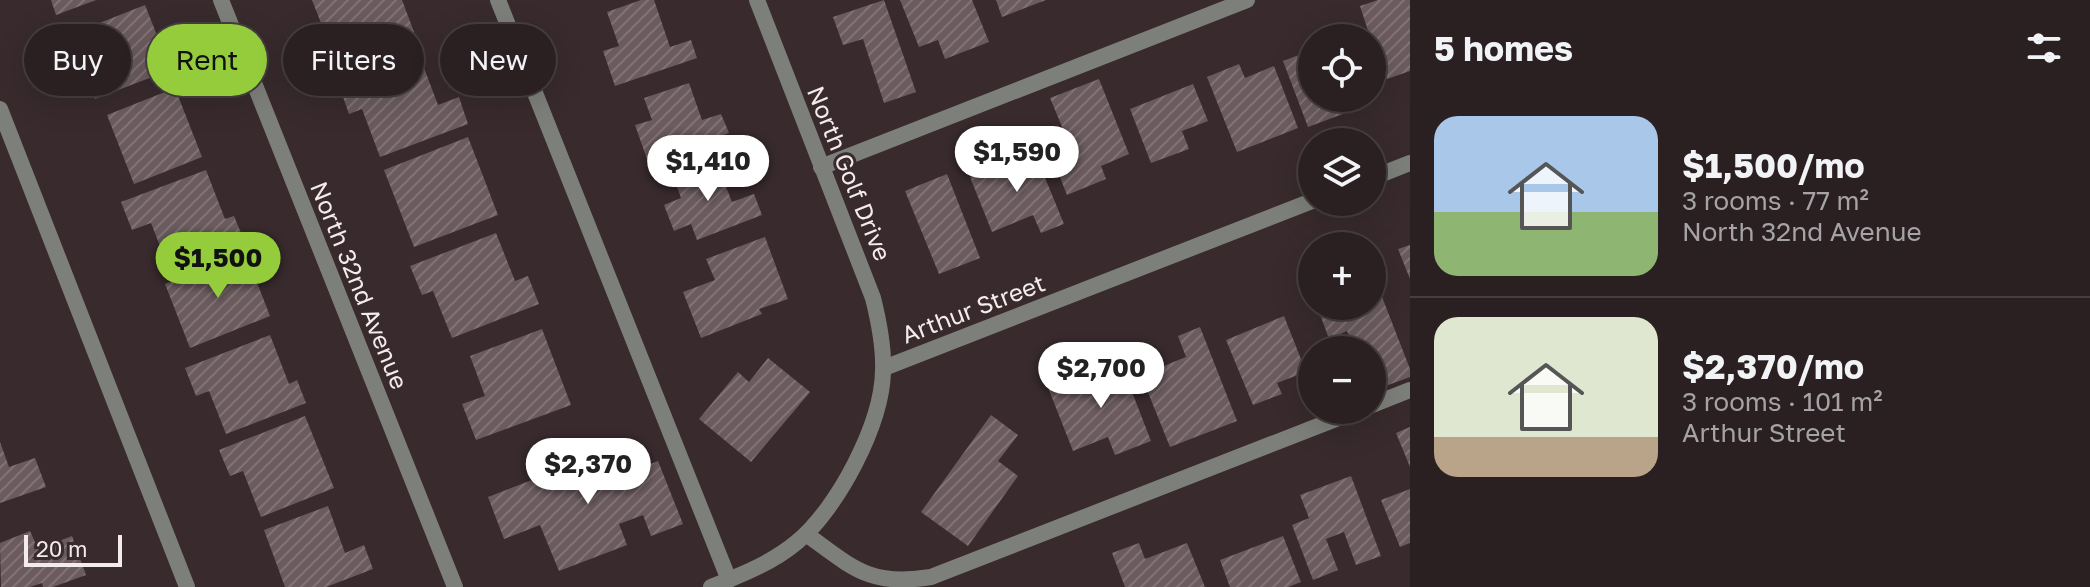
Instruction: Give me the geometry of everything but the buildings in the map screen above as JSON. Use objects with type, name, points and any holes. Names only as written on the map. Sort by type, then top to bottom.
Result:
[{"type":"street","name":"North 32nd Avenue","points":[[221,0],[455,587]]},
{"type":"street","points":[[498,0],[729,580]]},
{"type":"street","name":"North Golf Drive","points":[[757,0],[873,298],[884,368]]},
{"type":"street","points":[[821,167],[1247,0]]},
{"type":"street","points":[[0,109],[187,587]]},
{"type":"street","points":[[1386,172],[1410,163]]},
{"type":"street","name":"Arthur Street","points":[[711,587],[769,561],[806,534],[833,504],[850,476],[877,407],[884,368],[1298,206]]},
{"type":"street","points":[[1386,399],[1410,390]]},
{"type":"street","points":[[806,534],[873,579],[907,582],[931,577],[1323,424]]}]
